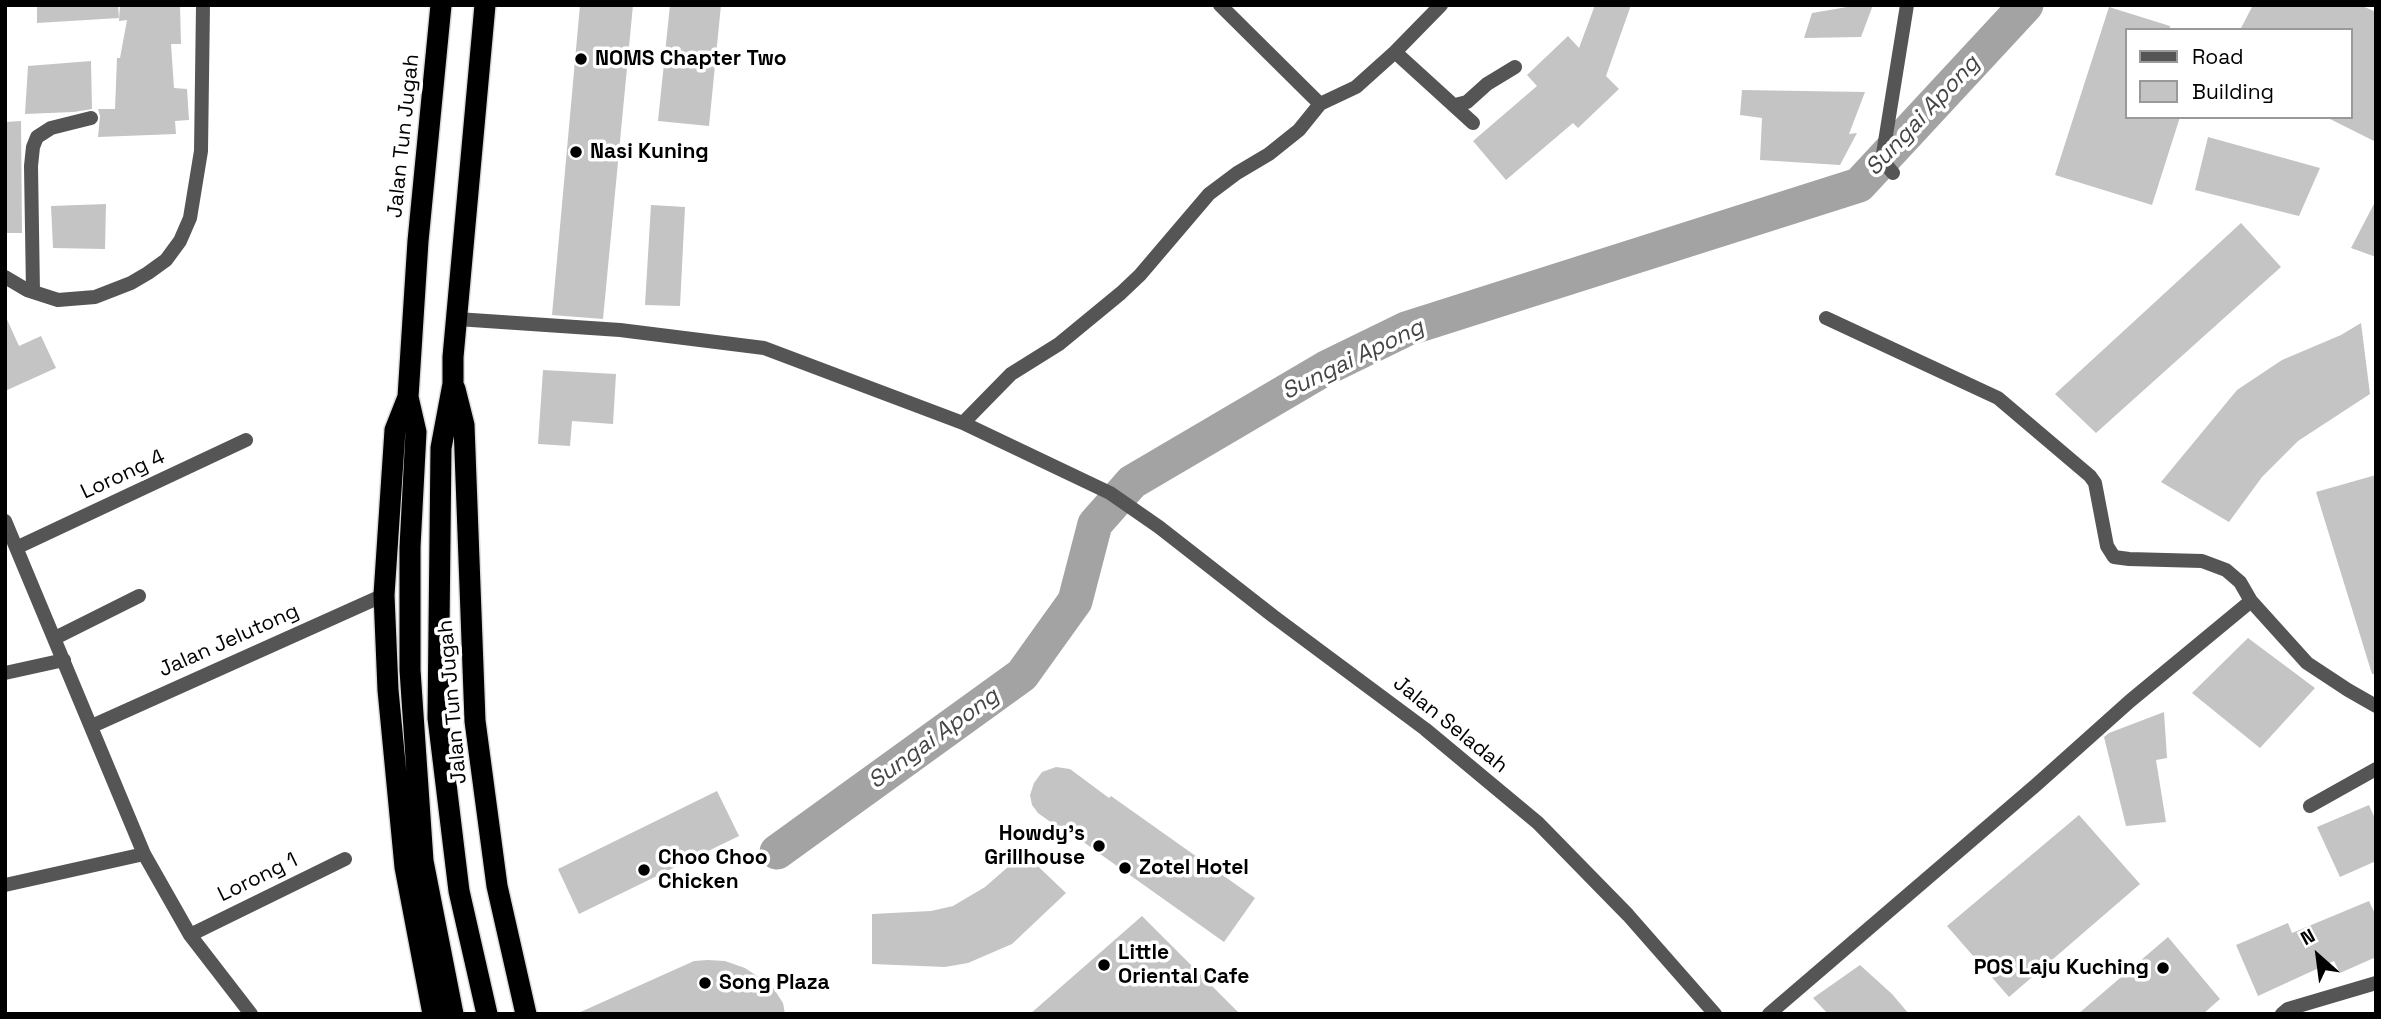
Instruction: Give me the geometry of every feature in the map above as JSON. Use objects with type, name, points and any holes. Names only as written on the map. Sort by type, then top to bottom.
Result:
[{"type":"highway","name":"Jalan Tun Jugah","points":[[441,5],[418,241],[408,397],[416,432],[410,547],[410,670],[423,861],[453,1014]]},
{"type":"highway","name":"Jalan Tun Jugah","points":[[485,5],[453,358],[453,384],[441,448],[438,719],[459,891],[488,1014]]},
{"type":"highway","name":"Jalan Tun Jugah","points":[[453,384],[464,425],[475,720],[497,886],[526,1014]]},
{"type":"highway","name":"Jalan Tun Jugah","points":[[408,397],[395,430],[384,595],[388,690],[405,867],[433,1014]]},
{"type":"street","points":[[5,278],[33,292],[58,300],[95,297],[148,273],[166,260],[180,241],[190,218],[201,151],[203,5]]},
{"type":"street","points":[[1220,5],[1320,104]]},
{"type":"street","points":[[963,423],[1010,374],[1059,344],[1112,302],[1140,275],[1209,194],[1269,154],[1299,130],[1320,104],[1356,87],[1441,5]]},
{"type":"street","points":[[1893,173],[1882,160],[1907,5]]},
{"type":"street","points":[[1395,52],[1473,123]]},
{"type":"street","points":[[1455,105],[1467,102],[1487,84],[1515,67]]},
{"type":"street","points":[[33,292],[33,147],[37,137],[51,128],[91,118]]},
{"type":"street","points":[[1826,318],[1998,398],[2090,476],[2095,483],[2107,546],[2114,557],[2202,561],[2226,570],[2307,663],[2376,706]]},
{"type":"street","name":"Jalan Seladah","points":[[457,319],[620,330],[764,348],[963,423],[1110,494],[1127,504],[1273,617],[1425,729],[1538,823],[1628,915],[1715,1014]]},
{"type":"street","name":"Lorong 4","points":[[18,547],[247,440]]},
{"type":"street","points":[[5,521],[144,854],[190,934],[251,1014]]},
{"type":"street","name":"Jalan Jelutong","points":[[92,726],[384,595]]},
{"type":"street","points":[[55,638],[139,596]]},
{"type":"street","points":[[1769,1014],[2130,701],[2251,601]]},
{"type":"street","points":[[5,673],[64,660]]},
{"type":"street","points":[[2310,806],[2376,769]]},
{"type":"street","points":[[5,885],[144,854]]},
{"type":"street","name":"Lorong 1","points":[[190,934],[345,859]]},
{"type":"street","points":[[2282,1014],[2288,1009],[2376,983]]},
{"type":"building","points":[[37,5],[118,5],[119,18],[37,23]]},
{"type":"building","points":[[120,5],[180,5],[181,44],[171,44],[174,88],[187,89],[189,120],[175,121],[176,134],[98,137],[98,109],[115,109],[117,58],[120,58],[127,20],[119,21]]},
{"type":"building","points":[[580,5],[633,5],[603,319],[552,315]]},
{"type":"building","points":[[670,5],[721,5],[709,126],[658,121]]},
{"type":"building","points":[[1595,5],[1631,5],[1606,76],[1619,89],[1578,128],[1573,123],[1506,180],[1473,141],[1537,86],[1527,75],[1568,36],[1579,48]]},
{"type":"building","points":[[1873,5],[1861,37],[1804,38],[1812,13]]},
{"type":"building","points":[[2253,5],[2360,5],[2376,12],[2376,142],[2330,119],[2353,119],[2353,28],[2241,28]]},
{"type":"building","points":[[2109,7],[2170,26],[2126,28],[2126,119],[2179,119],[2152,205],[2055,175]]},
{"type":"building","points":[[91,61],[92,109],[25,114],[28,66]]},
{"type":"building","points":[[1742,90],[1865,92],[1849,134],[1857,133],[1840,165],[1760,160],[1762,118],[1740,115]]},
{"type":"building","points":[[21,121],[22,233],[5,233],[5,122]]},
{"type":"building","points":[[2208,137],[2320,168],[2299,216],[2195,190]]},
{"type":"building","points":[[2376,200],[2376,257],[2351,248]]},
{"type":"building","points":[[106,204],[105,249],[53,248],[51,206]]},
{"type":"building","points":[[651,205],[685,207],[680,306],[645,305]]},
{"type":"building","points":[[2241,223],[2281,267],[2096,433],[2055,394]]},
{"type":"building","points":[[5,315],[19,346],[41,336],[56,368],[5,391]]},
{"type":"building","points":[[2361,323],[2370,394],[2298,441],[2262,477],[2229,522],[2161,482],[2237,390],[2282,360],[2341,335]]},
{"type":"building","points":[[543,370],[616,374],[613,424],[572,421],[570,446],[538,444]]},
{"type":"building","points":[[2376,475],[2376,674],[2372,674],[2316,492]]},
{"type":"building","points":[[2248,638],[2315,688],[2260,748],[2192,693]]},
{"type":"building","points":[[2164,712],[2167,758],[2156,760],[2166,822],[2126,826],[2104,737]]},
{"type":"building","points":[[1056,767],[1070,769],[1255,898],[1224,942],[1065,829],[1063,831],[1038,813],[1032,805],[1030,795],[1034,783],[1042,772]]},
{"type":"building","points":[[717,791],[739,836],[579,914],[558,869]]},
{"type":"building","points":[[2369,805],[2376,821],[2376,861],[2340,877],[2317,827]]},
{"type":"building","points":[[2079,815],[2140,884],[2009,997],[1947,926]]},
{"type":"building","points":[[1024,853],[1066,893],[1012,944],[968,963],[945,967],[872,964],[872,914],[931,911],[953,906],[985,887]]},
{"type":"building","points":[[2369,901],[2376,916],[2376,957],[2340,973],[2334,961],[2258,996],[2236,945],[2288,923],[2292,933]]},
{"type":"building","points":[[1142,916],[1240,1014],[1030,1014]]},
{"type":"building","name":"POS Laju Kuching","points":[[2168,937],[2220,999],[2203,1014],[2078,1014]]},
{"type":"building","name":"Song Plaza","points":[[694,961],[725,961],[745,968],[760,978],[774,989],[783,1003],[785,1014],[576,1014]]},
{"type":"building","points":[[1860,965],[1892,994],[1909,1014],[1828,1014],[1813,998]]},
{"type":"waterway","name":"Sungai Apong","points":[[777,852],[1022,675],[1075,601],[1095,524],[1132,482],[1326,368],[1406,329],[1859,185],[2026,5]]},
{"type":"place","name":"NOMS Chapter Two","points":[[581,59]]},
{"type":"place","name":"Nasi Kuning","points":[[576,152]]},
{"type":"place","name":"Howdy's Grillhouse","points":[[1099,846]]},
{"type":"place","name":"Zotel Hotel","points":[[1125,868]]},
{"type":"place","name":"Choo Choo Chicken","points":[[644,870]]},
{"type":"place","name":"Little Oriental Cafe","points":[[1104,965]]},
{"type":"place","name":"POS Laju Kuching","points":[[2163,968]]},
{"type":"place","name":"Song Plaza","points":[[705,983]]}]
